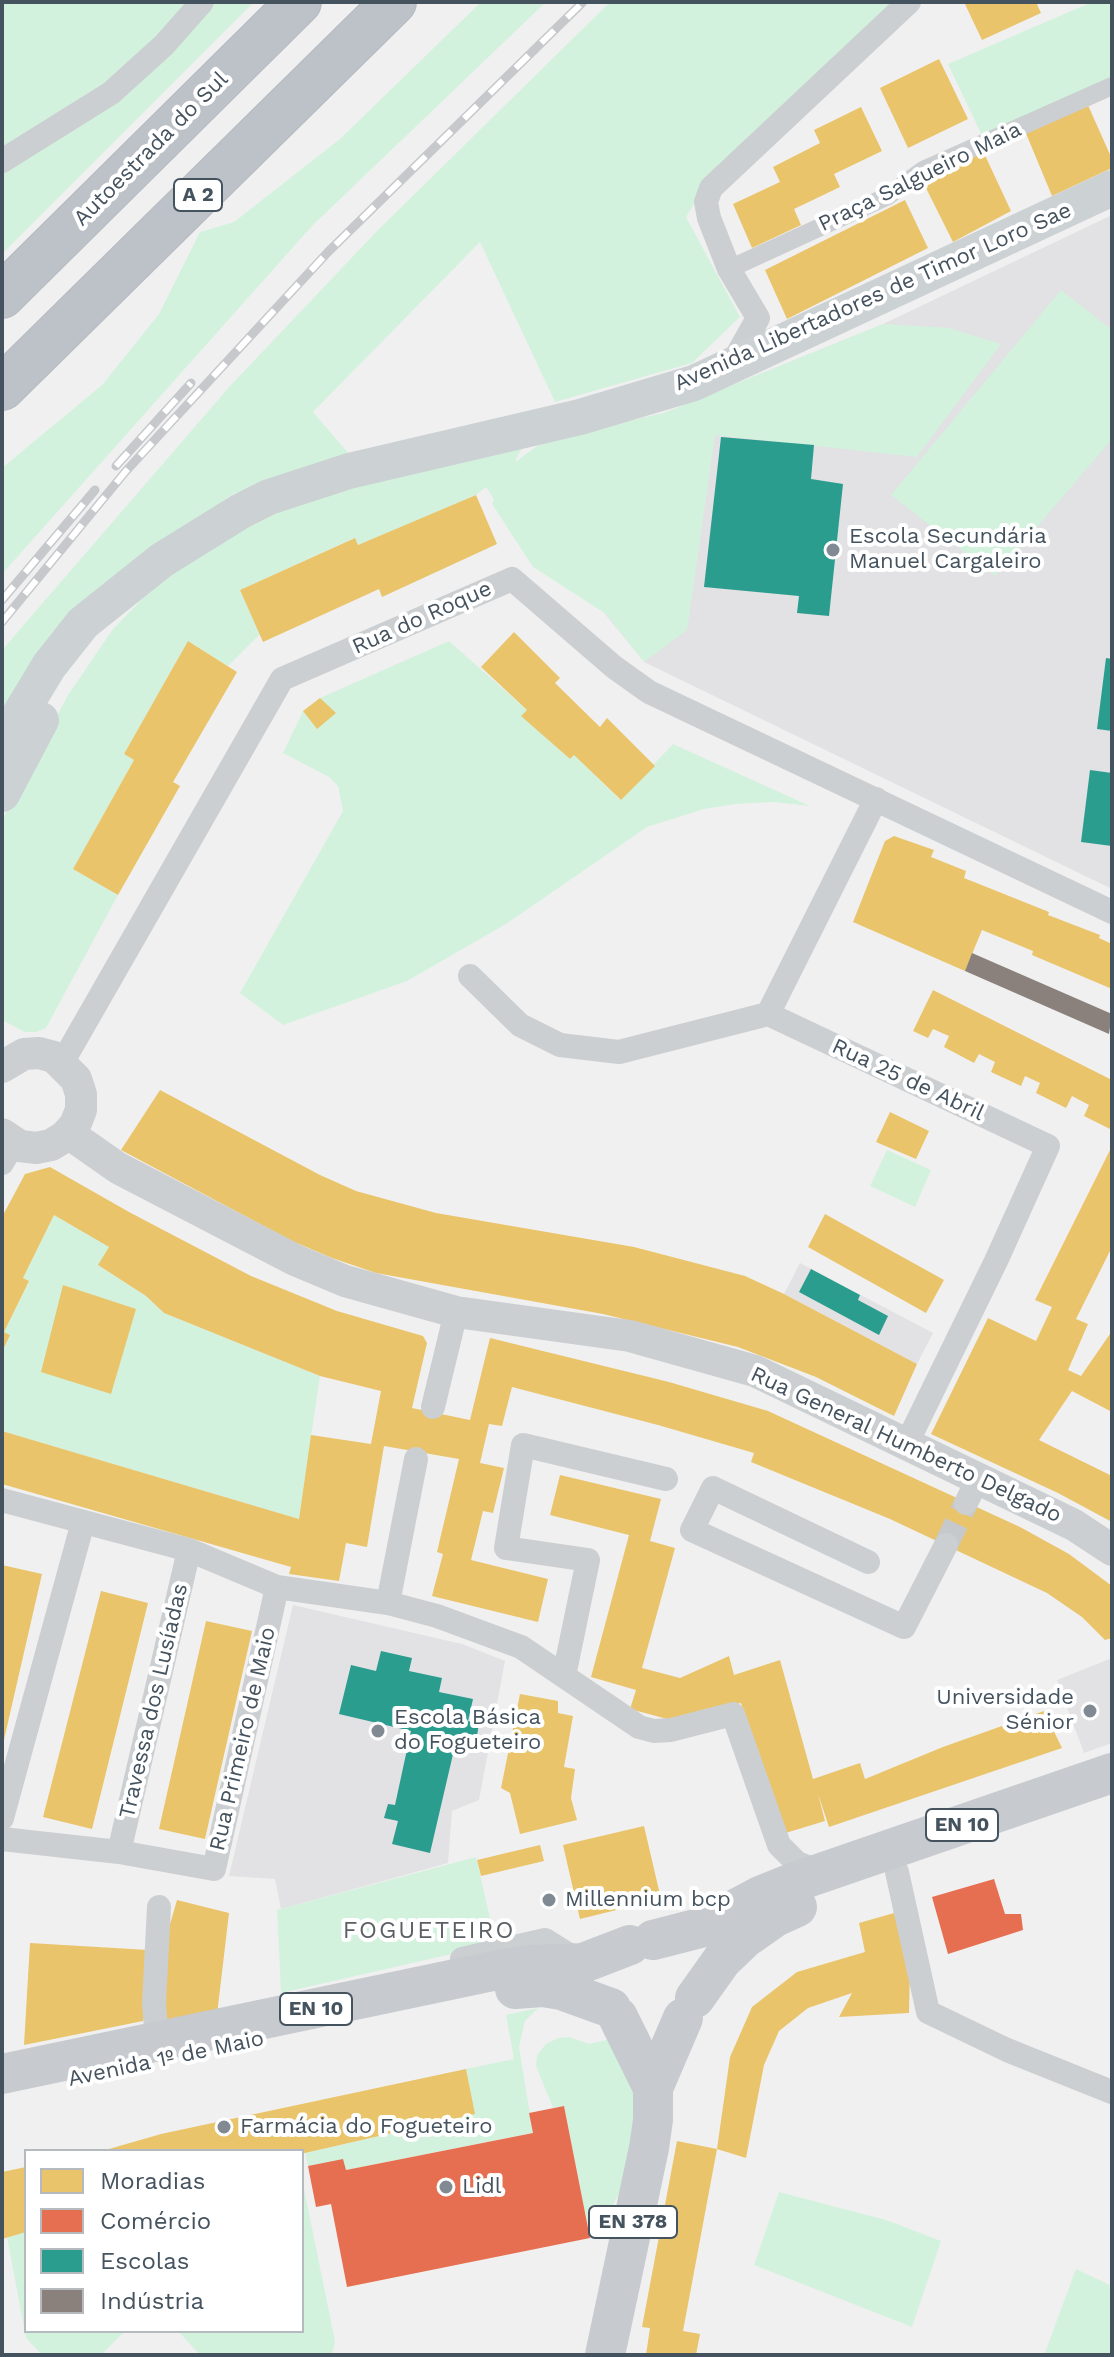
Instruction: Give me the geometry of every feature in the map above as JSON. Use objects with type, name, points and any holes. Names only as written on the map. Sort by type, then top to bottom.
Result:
[{"type":"highway","name":"Autoestrada do Sul","points":[[2,296],[299,2]]},
{"type":"highway","name":"A 2","points":[[2,388],[394,2]]},
{"type":"main road","name":"Avenida Libertadores de Timor Loro Sae","points":[[2,744],[49,666],[83,623],[179,548],[241,511],[299,486],[375,464],[580,417],[694,383],[1112,188]]},
{"type":"main road","name":"Avenida Libertadores de Timor Loro Sae","points":[[2,794],[80,654],[133,591],[179,548]]},
{"type":"main road","name":"Avenida 1º de Maio","points":[[2,2074],[493,1971],[531,1965],[583,1963],[641,1943],[700,1928],[762,1895],[1112,1773]]},
{"type":"main road","name":"EN 10","points":[[689,2008],[722,1960],[745,1938],[775,1917],[831,1893],[1112,1802]]},
{"type":"main road","points":[[641,1943],[675,1947],[691,1964],[696,1987],[689,2008],[663,2030],[651,2031],[628,2025],[615,2013],[606,1985],[608,1972],[620,1952],[641,1943]]},
{"type":"main road","name":"Avenida 1º de Maio","points":[[2,2093],[481,1994],[543,1987],[561,1990],[615,2013]]},
{"type":"main road","name":"EN 378","points":[[605,2355],[649,2148],[653,2088],[689,2008]]},
{"type":"main road","name":"EN 378","points":[[615,2013],[653,2088]]},
{"type":"street","points":[[2,161],[111,93],[164,45],[202,2]]},
{"type":"street","points":[[731,366],[758,318],[729,269],[709,218],[706,202],[711,188],[909,2]]},
{"type":"street","name":"Praça Salgueiro Maia","points":[[729,269],[888,196],[923,170],[1112,86]]},
{"type":"street","name":"Rua do Roque","points":[[51,1058],[282,679],[512,579],[614,667],[649,692],[1112,912]]},
{"type":"street","points":[[470,976],[520,1025],[560,1045],[619,1052],[768,1014],[876,799]]},
{"type":"street","name":"Rua 25 de Abril","points":[[768,1014],[1048,1146],[907,1443]]},
{"type":"street","points":[[2,1038],[51,1058],[76,1079],[81,1094],[81,1110],[68,1133],[51,1145],[6,1147]]},
{"type":"street","points":[[2,1067],[24,1054],[51,1058]]},
{"type":"street","name":"Rua General Humberto Delgado","points":[[68,1133],[118,1168],[295,1260],[345,1281],[456,1312],[630,1336],[755,1371],[907,1443],[973,1490],[1074,1525],[1112,1550]]},
{"type":"street","points":[[433,1407],[456,1312]]},
{"type":"street","points":[[564,1676],[588,1560],[506,1548],[523,1445],[666,1479]]},
{"type":"street","points":[[388,1603],[416,1459]]},
{"type":"street","points":[[868,1562],[713,1488],[692,1530],[904,1627],[946,1545]]},
{"type":"street","points":[[2,1500],[189,1550],[277,1587],[388,1603],[437,1616],[521,1647],[639,1727],[654,1731],[671,1730],[733,1714],[779,1845],[777,1874],[762,1895]]},
{"type":"street","points":[[2,1818],[83,1522]]},
{"type":"street","name":"Travessa dos Lusíadas","points":[[119,1852],[189,1550]]},
{"type":"street","name":"Rua Primeiro de Maio","points":[[2,1839],[119,1852],[214,1869],[277,1587]]},
{"type":"street","points":[[779,1845],[797,1863],[822,1873]]},
{"type":"street","points":[[897,1872],[928,2012],[1007,2050],[1112,2092]]},
{"type":"street","points":[[2,2058],[135,2032],[157,2042],[154,2003],[159,1907]]},
{"type":"shaded area","name":"Escola Secundária Manuel Cargaleiro","points":[[1112,215],[1112,889],[644,662],[501,485],[537,446],[664,413],[883,324]]},
{"type":"shaded area","points":[[800,1263],[933,1333],[917,1364],[784,1294]]},
{"type":"shaded area","name":"Escola Básica do Fogueteiro","points":[[293,1605],[462,1644],[505,1661],[479,1800],[452,1811],[448,1863],[281,1909],[275,1879],[229,1876]]},
{"type":"shaded area","name":"Universidade Sénior","points":[[1112,1658],[1112,1743],[1084,1753],[1057,1680]]},
{"type":"green space","points":[[2,2],[254,2],[2,254]]},
{"type":"green space","points":[[481,2],[546,2],[312,226],[2,574],[2,468],[102,385],[159,314],[200,232],[234,222],[340,139]]},
{"type":"green space","points":[[610,2],[895,2],[705,186],[686,217],[740,317],[692,363],[555,402],[480,242],[313,412],[350,455],[233,494],[159,547],[2,723],[2,650],[230,386],[377,231]]},
{"type":"green space","points":[[1092,2],[1112,2],[1112,80],[985,142],[948,64]]},
{"type":"green space","points":[[1061,290],[1112,330],[1112,439],[995,576],[891,495]]},
{"type":"green space","points":[[883,324],[949,328],[1001,344],[917,457],[715,435],[687,630],[644,662],[606,614],[533,567],[492,504],[494,499],[486,487],[476,495],[359,545],[354,538],[240,590],[260,634],[228,666],[188,641],[124,754],[134,760],[73,869],[118,895],[46,1028],[25,1032],[2,1020],[2,820],[68,695],[113,629],[171,575],[242,529],[290,506],[525,440],[515,462],[537,446],[664,413]]},
{"type":"green space","points":[[449,641],[527,710],[522,716],[570,759],[574,755],[620,800],[673,744],[810,806],[773,802],[736,804],[704,809],[647,827],[506,924],[407,981],[283,1025],[240,993],[343,811],[338,786],[329,777],[283,753],[303,711],[317,729],[320,698]]},
{"type":"green space","points":[[887,1150],[931,1170],[915,1207],[870,1186]]},
{"type":"green space","points":[[54,1215],[109,1247],[99,1266],[146,1296],[164,1313],[320,1376],[299,1519],[2,1431],[2,1352],[10,1335],[4,1332],[29,1281],[23,1278]]},
{"type":"green space","points":[[476,1857],[492,1927],[478,1948],[281,1993],[277,1910]]},
{"type":"green space","points":[[538,2008],[525,2021],[519,2047],[533,2133],[346,2170],[308,2166],[305,2153],[474,2114],[466,2069],[514,2059],[506,2015]]},
{"type":"green space","points":[[570,2037],[589,2044],[615,2038],[637,2086],[625,2183],[608,2214],[602,2235],[590,2238],[564,2106],[553,2108],[536,2066],[537,2055],[546,2044]]},
{"type":"green space","points":[[304,2189],[335,2341],[332,2355],[200,2355],[180,2333],[304,2333]]},
{"type":"green space","points":[[779,2192],[886,2220],[941,2241],[912,2327],[754,2265]]},
{"type":"green space","points":[[24,2228],[24,2327],[6,2232]]},
{"type":"green space","points":[[1076,2269],[1112,2286],[1112,2355],[1044,2355]]},
{"type":"green space","points":[[25,2333],[123,2333],[101,2355],[42,2355]]},
{"type":"building: Moradias","points":[[964,2],[1036,2],[1041,13],[982,40]]},
{"type":"building: Moradias","points":[[939,59],[968,119],[908,148],[880,88]]},
{"type":"building: Moradias","points":[[1087,103],[1112,159],[1112,168],[1052,196],[1025,131]]},
{"type":"building: Moradias","points":[[861,107],[882,151],[834,174],[840,187],[794,209],[801,225],[752,248],[733,204],[780,182],[773,167],[820,143],[814,130]]},
{"type":"building: Moradias","points":[[983,151],[1011,211],[953,242],[923,182]]},
{"type":"building: Moradias","points":[[905,200],[928,248],[787,319],[765,270]]},
{"type":"building: Moradias","points":[[476,495],[497,544],[382,597],[379,589],[263,642],[240,590],[355,538],[358,545]]},
{"type":"building: Moradias","points":[[514,632],[560,678],[555,683],[600,727],[607,718],[655,766],[621,800],[574,755],[570,759],[521,716],[527,710],[481,667]]},
{"type":"building: Moradias","points":[[188,641],[237,672],[173,782],[180,786],[118,895],[73,869],[134,760],[124,754]]},
{"type":"building: Moradias","points":[[320,698],[336,713],[317,729],[303,711]]},
{"type":"building: Moradias","points":[[894,836],[934,850],[931,857],[966,871],[964,878],[1100,935],[1099,938],[1112,944],[1112,989],[982,930],[965,971],[853,922],[885,841]]},
{"type":"building: Moradias","points":[[933,990],[1112,1080],[1112,1130],[1084,1116],[1089,1105],[1072,1096],[1066,1108],[1036,1093],[1040,1083],[1025,1076],[1021,1086],[991,1072],[995,1062],[979,1054],[974,1063],[944,1047],[949,1036],[933,1029],[928,1038],[913,1031]]},
{"type":"building: Moradias","points":[[160,1090],[356,1191],[436,1213],[634,1247],[745,1276],[917,1364],[894,1416],[816,1377],[738,1347],[603,1314],[376,1273],[332,1258],[292,1241],[121,1150]]},
{"type":"building: Moradias","points":[[890,1112],[929,1131],[916,1159],[876,1142]]},
{"type":"building: Moradias","points":[[1112,1146],[1112,1247],[1076,1319],[1088,1324],[1068,1370],[1081,1376],[1112,1331],[1112,1412],[1072,1391],[1039,1440],[1112,1476],[1112,1522],[1058,1493],[931,1434],[988,1318],[1036,1341],[1052,1307],[1035,1300]]},
{"type":"building: Moradias","points":[[50,1167],[251,1276],[337,1311],[423,1336],[427,1343],[412,1408],[470,1420],[490,1338],[669,1382],[768,1411],[1020,1527],[1069,1554],[1112,1586],[1112,1638],[1105,1640],[1082,1617],[1047,1593],[890,1519],[751,1462],[754,1453],[512,1387],[502,1426],[489,1424],[480,1463],[504,1468],[493,1513],[483,1511],[471,1560],[548,1579],[538,1622],[432,1596],[443,1554],[437,1552],[459,1459],[384,1446],[367,1547],[346,1543],[339,1581],[289,1574],[291,1567],[2,1484],[2,1431],[299,1519],[311,1435],[371,1444],[381,1391],[320,1376],[164,1313],[146,1296],[98,1265],[109,1247],[54,1215],[23,1278],[29,1281],[4,1332],[10,1335],[2,1352],[2,1217],[25,1174]]},
{"type":"building: Moradias","points":[[825,1214],[944,1280],[926,1313],[808,1247]]},
{"type":"building: Moradias","points":[[63,1285],[136,1309],[111,1394],[41,1372]]},
{"type":"building: Moradias","points":[[560,1475],[661,1499],[650,1541],[675,1548],[642,1668],[680,1678],[729,1656],[734,1675],[780,1660],[813,1779],[860,1763],[865,1779],[1044,1711],[1062,1748],[829,1827],[818,1794],[825,1821],[779,1835],[741,1703],[671,1720],[630,1709],[636,1690],[591,1677],[629,1535],[550,1515]]},
{"type":"building: Moradias","points":[[2,1565],[42,1574],[3,1744],[2,1744]]},
{"type":"building: Moradias","points":[[101,1591],[148,1603],[92,1829],[43,1817]]},
{"type":"building: Moradias","points":[[206,1621],[252,1631],[205,1839],[159,1829]]},
{"type":"building: Moradias","points":[[520,1694],[558,1701],[558,1713],[573,1716],[564,1767],[575,1769],[571,1798],[577,1820],[520,1834],[510,1793],[501,1788]]},
{"type":"building: Moradias","points":[[644,1826],[661,1899],[580,1919],[563,1845]]},
{"type":"building: Moradias","points":[[540,1845],[544,1861],[481,1876],[477,1860]]},
{"type":"building: Moradias","points":[[177,1900],[229,1913],[216,2023],[165,2032],[162,1952]]},
{"type":"building: Moradias","points":[[894,1913],[910,1964],[909,2013],[839,2017],[852,1993],[808,2008],[779,2031],[764,2065],[746,2158],[717,2149],[730,2057],[752,2007],[797,1972],[865,1952],[859,1923]]},
{"type":"building: Moradias","points":[[30,1943],[148,1950],[143,2021],[24,2045]]},
{"type":"building: Moradias","points":[[466,2069],[475,2114],[305,2153],[304,2149],[109,2149],[161,2134]]},
{"type":"building: Moradias","points":[[677,2141],[717,2149],[683,2331],[700,2334],[696,2355],[646,2355],[650,2328],[642,2327]]},
{"type":"building: Moradias","points":[[24,2167],[24,2233],[2,2239],[2,2172]]},
{"type":"building: Comércio","points":[[994,1879],[1005,1914],[1021,1914],[1023,1930],[948,1954],[932,1897]]},
{"type":"building: Comércio","name":"Lidl","points":[[564,2106],[590,2238],[347,2287],[331,2204],[316,2207],[308,2166],[343,2159],[346,2170],[533,2133],[529,2113]]},
{"type":"building: Escolas","points":[[721,437],[814,445],[811,479],[843,484],[829,616],[797,613],[799,596],[704,587]]},
{"type":"building: Escolas","points":[[1106,658],[1112,659],[1112,731],[1097,729]]},
{"type":"building: Escolas","points":[[1090,770],[1112,773],[1112,846],[1081,842]]},
{"type":"building: Escolas","points":[[811,1269],[860,1295],[858,1300],[888,1316],[879,1335],[799,1292]]},
{"type":"building: Escolas","points":[[381,1651],[412,1658],[409,1671],[442,1678],[439,1692],[473,1699],[468,1721],[479,1724],[476,1741],[457,1737],[430,1853],[392,1844],[398,1821],[384,1818],[388,1804],[395,1805],[411,1731],[339,1714],[351,1665],[376,1671]]},
{"type":"building: Indústria","points":[[972,953],[1112,1014],[1109,1034],[965,971]]},
{"type":"tunnel","points":[[946,1545],[966,1503]]},
{"type":"railway","points":[[2,622],[126,471],[328,252],[583,2]]},
{"type":"railway","points":[[116,466],[191,383]]},
{"type":"railway","points":[[2,600],[95,490]]},
{"type":"place","name":"Escola Secundária Manuel Cargaleiro","points":[[833,550]]},
{"type":"place","name":"Universidade Sénior","points":[[1090,1711]]},
{"type":"place","name":"Escola Básica do Fogueteiro","points":[[378,1731]]},
{"type":"place","name":"Millennium bcp","points":[[549,1900]]},
{"type":"place","name":"Farmácia do Fogueteiro","points":[[224,2127]]},
{"type":"place","name":"Lidl","points":[[446,2187]]},
{"type":"district","name":"FOGUETEIRO","points":[[429,1931]]}]
